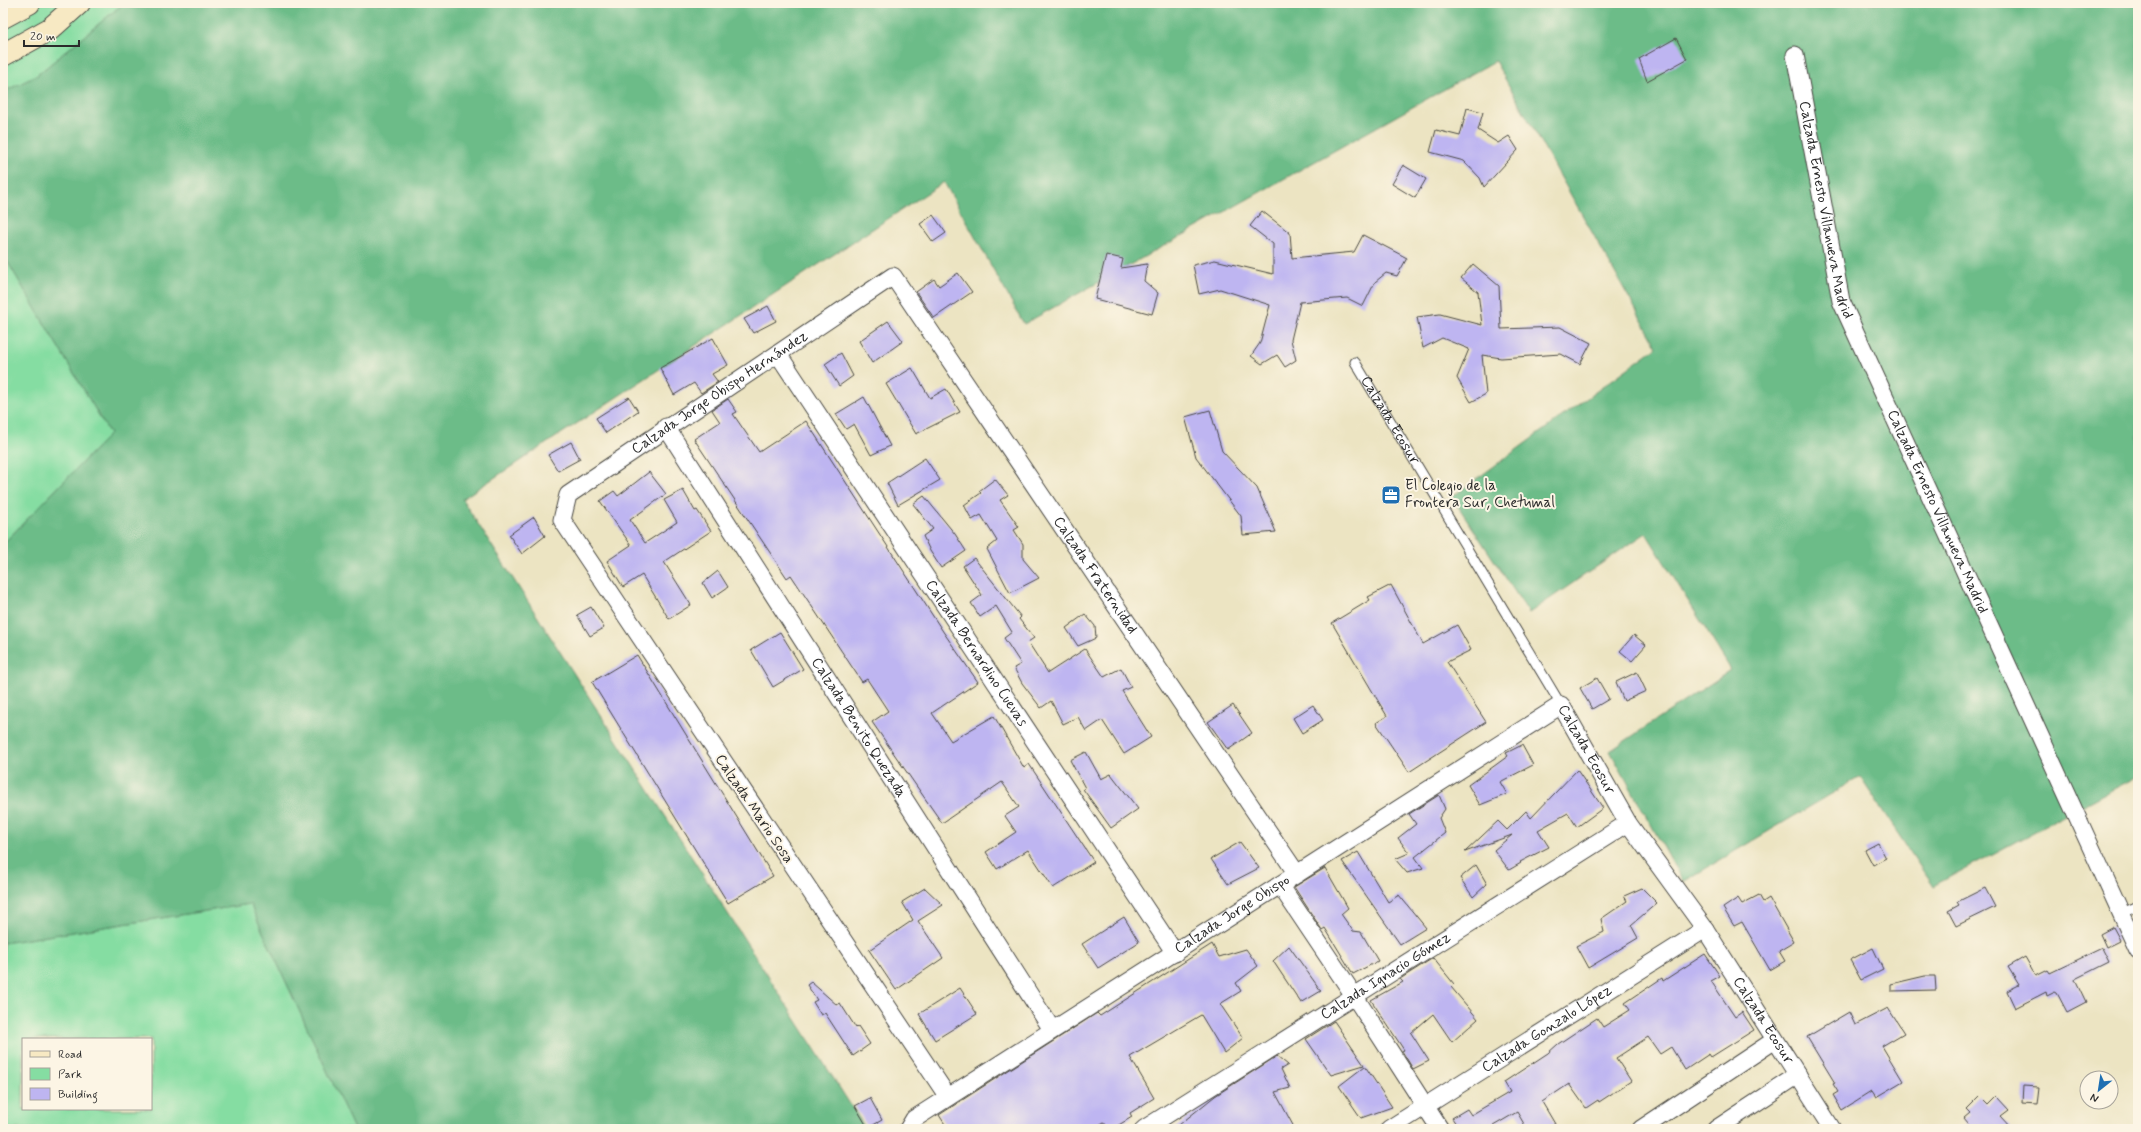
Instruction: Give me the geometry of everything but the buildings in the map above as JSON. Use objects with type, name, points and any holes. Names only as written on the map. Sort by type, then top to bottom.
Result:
[{"type":"main road","points":[[3,17],[29,3]]},
{"type":"main road","points":[[3,55],[50,29],[79,3]]},
{"type":"street","name":"Calzada Ernesto Villanueva Madrid","points":[[1795,55],[1841,301],[2138,950]]},
{"type":"street","name":"Calzada Jorge Obispo Hernández","points":[[562,520],[568,495],[893,276]]},
{"type":"street","name":"Calzada Fraternidad","points":[[893,276],[1297,874]]},
{"type":"street","name":"Calzada Bernardino Cuevas","points":[[778,354],[1175,952]]},
{"type":"street","name":"Calzada Benito Quezada","points":[[666,428],[1051,1028]]},
{"type":"street","name":"Calzada Mario Sosa","points":[[562,520],[948,1097]]},
{"type":"street","name":"Calzada Jorge Obispo","points":[[908,1129],[914,1119],[1051,1028],[1280,886],[1561,705]]},
{"type":"street","name":"Calzada Ecosur","points":[[1561,705],[1628,823],[1705,929],[1832,1129]]},
{"type":"street","name":"Calzada Ignacio Gómez","points":[[1144,1129],[1628,823]]},
{"type":"street","points":[[1280,886],[1355,996],[1440,1129]]},
{"type":"street","name":"Calzada Gonzalo López","points":[[1389,1129],[1705,929]]},
{"type":"street","points":[[1641,1129],[1775,1040]]},
{"type":"street","points":[[1716,1129],[1798,1076]]},
{"type":"lane","name":"Calzada Ecosur","points":[[1355,362],[1561,705]]},
{"type":"lane","points":[[2122,913],[2138,906]]},
{"type":"green space","points":[[3,3],[124,3],[36,76],[3,92]]},
{"type":"green space","points":[[124,3],[2138,3],[2138,776],[1933,886],[1860,777],[1683,882],[1610,751],[1731,670],[1646,533],[1529,613],[1452,497],[1657,347],[1495,61],[1024,324],[944,182],[462,499],[866,1129],[354,1129],[250,904],[3,943],[3,544],[110,434],[3,254],[3,92],[36,76]]},
{"type":"green space","points":[[3,254],[110,434],[3,544]]},
{"type":"green space","points":[[250,904],[354,1129],[3,1129],[3,943]]},
{"type":"place","name":"El Colegio de la Frontera Sur, Chetumal","points":[[1391,495]]}]
